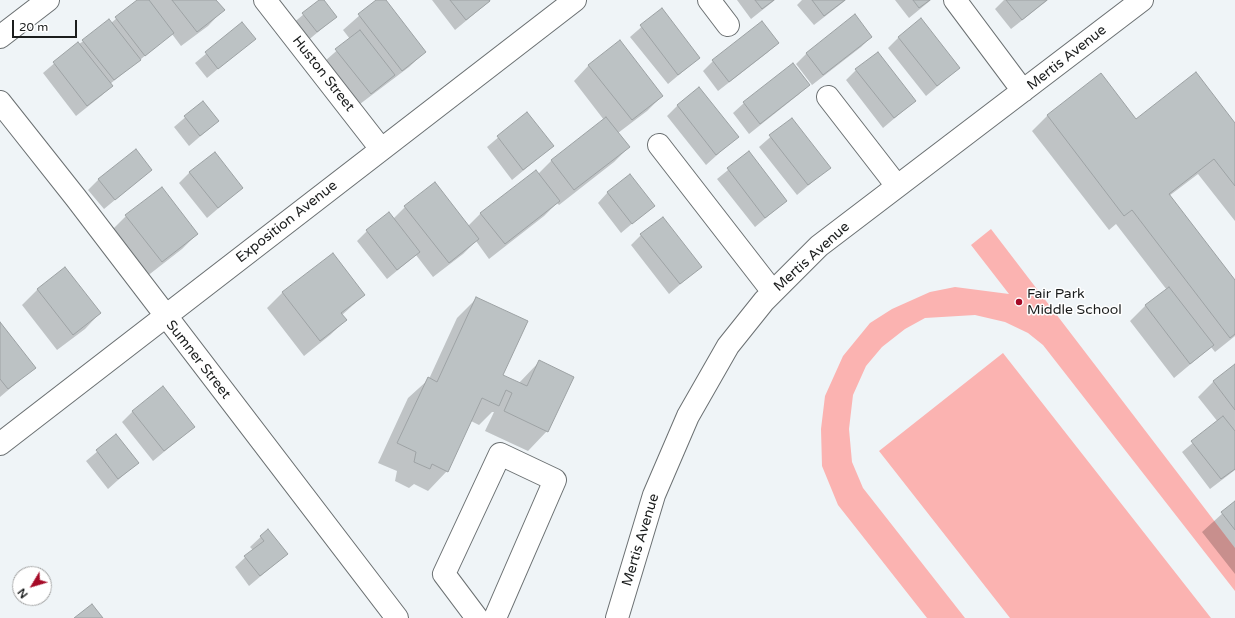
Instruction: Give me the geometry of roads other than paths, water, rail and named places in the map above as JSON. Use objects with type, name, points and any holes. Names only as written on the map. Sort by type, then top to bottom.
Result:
[{"type":"street","points":[[0,37],[48,0]]},
{"type":"street","name":"Huston Street","points":[[265,0],[381,149]]},
{"type":"street","name":"Exposition Avenue","points":[[0,444],[575,0]]},
{"type":"street","points":[[709,0],[728,25]]},
{"type":"street","points":[[955,0],[1024,91]]},
{"type":"street","name":"Mertis Avenue","points":[[617,618],[654,495],[688,416],[728,346],[773,292],[819,246],[1142,0]]},
{"type":"street","points":[[828,97],[897,186]]},
{"type":"street","name":"Sumner Street","points":[[0,102],[76,198],[397,618]]},
{"type":"street","points":[[659,145],[773,292]]},
{"type":"street","points":[[477,618],[444,574],[500,454],[555,480],[495,618]]},
{"type":"place","name":"Fair Park Middle School","points":[[1019,302]]}]
